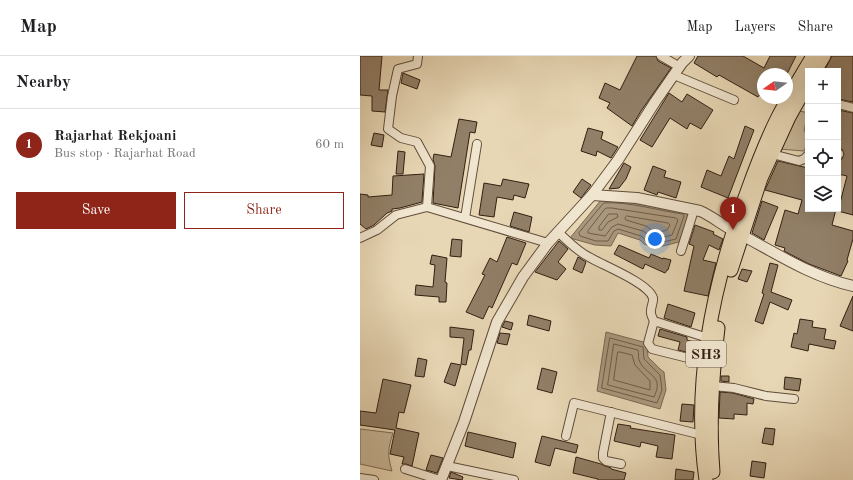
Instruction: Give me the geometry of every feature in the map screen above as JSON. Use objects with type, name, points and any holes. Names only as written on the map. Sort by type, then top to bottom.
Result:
[{"type":"main road","name":"SH3","points":[[706,480],[702,435],[702,395],[704,362],[715,297],[737,232],[754,171],[778,117],[813,56]]},
{"type":"main road","points":[[817,68],[824,56]]},
{"type":"main road","name":"SH3","points":[[714,480],[711,434],[712,386],[719,324],[737,232],[789,117],[805,93]]},
{"type":"street","points":[[418,56],[417,64],[398,69],[392,96],[388,129],[401,138],[417,142],[430,166],[427,207]]},
{"type":"street","points":[[661,56],[680,66]]},
{"type":"street","points":[[405,469],[441,480],[464,422],[497,322],[523,277],[548,243],[592,195],[618,160],[680,66],[689,56]]},
{"type":"street","points":[[674,76],[734,100]]},
{"type":"street","points":[[841,105],[853,108]]},
{"type":"street","points":[[465,218],[477,144]]},
{"type":"street","points":[[772,154],[799,161],[805,158]]},
{"type":"street","points":[[592,195],[637,198],[694,210],[709,215],[774,254],[834,282],[853,286]]},
{"type":"street","points":[[360,238],[377,230],[396,215],[427,207],[548,243]]},
{"type":"street","points":[[681,251],[694,210]]},
{"type":"street","points":[[558,232],[572,246],[588,257],[621,273],[649,291],[653,298],[651,313],[654,321],[648,343],[652,349],[704,362]]},
{"type":"street","points":[[654,321],[708,338]]},
{"type":"street","points":[[712,386],[734,388],[766,396],[794,399]]},
{"type":"street","points":[[566,436],[574,403],[702,435]]},
{"type":"street","points":[[611,412],[602,453],[603,458],[606,461],[621,464]]},
{"type":"street","points":[[447,466],[514,480]]},
{"type":"street","points":[[360,478],[374,480]]},
{"type":"shaded area","points":[[796,110],[805,112],[804,151],[779,149]]},
{"type":"shaded area","points":[[360,429],[393,433],[389,452],[389,460],[392,471],[360,464]]},
{"type":"water","points":[[612,199],[690,213],[679,242],[655,248],[644,244],[640,240],[618,233],[611,246],[595,245],[570,238],[601,200]]},
{"type":"water","points":[[606,332],[647,343],[648,357],[664,372],[666,390],[660,409],[597,391]]},
{"type":"building","points":[[360,56],[382,56],[379,90],[388,90],[385,112],[372,111],[372,96],[360,95]]},
{"type":"building","points":[[637,56],[656,56],[658,61],[671,68],[632,126],[607,108],[610,103],[599,98],[605,83],[620,90]]},
{"type":"building","points":[[698,56],[743,56],[764,68],[757,68],[757,96],[719,75],[717,77],[694,63]]},
{"type":"building","points":[[770,56],[796,56],[790,68],[764,68]]},
{"type":"building","points":[[832,56],[853,56],[853,102],[841,100],[841,68],[826,68]]},
{"type":"building","points":[[403,73],[420,80],[417,89],[401,83]]},
{"type":"building","points":[[669,93],[682,102],[687,94],[713,110],[701,129],[690,123],[687,129],[670,118],[652,147],[640,140]]},
{"type":"building","points":[[841,111],[853,113],[853,215],[841,212],[841,199],[847,176],[841,175],[841,159],[844,154],[842,149]]},
{"type":"building","points":[[459,119],[477,122],[475,133],[470,132],[458,208],[433,203],[435,166],[433,159],[434,154],[451,157]]},
{"type":"building","points":[[745,126],[754,130],[728,198],[701,187],[707,170],[721,176],[729,156],[734,159]]},
{"type":"building","points":[[588,128],[603,132],[601,139],[618,147],[611,158],[597,151],[596,156],[581,151]]},
{"type":"building","points":[[374,133],[384,135],[382,147],[371,145]]},
{"type":"building","points":[[398,151],[405,152],[403,174],[396,174]]},
{"type":"building","points":[[778,161],[805,167],[805,212],[835,212],[832,225],[853,231],[853,239],[848,261],[841,276],[809,264],[784,251],[785,248],[775,245],[785,210],[798,214],[802,200],[765,190]]},
{"type":"building","points":[[624,163],[631,167],[626,179],[619,188],[609,189]]},
{"type":"building","points":[[653,166],[666,171],[664,177],[681,182],[676,198],[658,192],[657,195],[644,190]]},
{"type":"building","points":[[424,174],[422,202],[392,209],[392,211],[387,213],[374,225],[366,229],[360,224],[360,194],[368,195],[368,197],[392,195],[393,176]]},
{"type":"building","points":[[503,179],[529,184],[525,198],[514,195],[513,200],[497,197],[494,217],[479,215],[484,183],[501,186]]},
{"type":"building","points":[[582,179],[591,185],[581,198],[573,192]]},
{"type":"building","points":[[762,201],[778,207],[764,240],[752,233]]},
{"type":"building","points":[[514,212],[532,217],[529,232],[510,226]]},
{"type":"building","points":[[695,225],[714,232],[713,234],[723,239],[719,250],[709,245],[703,260],[716,263],[708,296],[684,291],[694,246],[689,244]]},
{"type":"building","points":[[507,237],[526,243],[517,265],[512,263],[492,308],[489,306],[483,319],[466,312],[485,275],[482,274],[490,258],[497,262]]},
{"type":"building","points":[[452,239],[462,240],[461,257],[450,256]]},
{"type":"building","points":[[559,241],[568,249],[558,262],[566,269],[557,280],[535,272]]},
{"type":"building","points":[[619,245],[649,258],[651,254],[663,259],[671,260],[668,270],[665,273],[645,264],[643,269],[614,254]]},
{"type":"building","points":[[432,255],[447,258],[445,282],[447,283],[446,302],[439,302],[439,297],[415,295],[416,285],[433,287],[435,265],[430,264]]},
{"type":"building","points":[[578,257],[586,262],[582,273],[573,269]]},
{"type":"building","points":[[770,263],[778,265],[771,292],[792,300],[788,310],[770,302],[763,324],[755,321],[764,294],[762,293]]},
{"type":"building","points":[[742,269],[752,271],[747,282],[738,279]]},
{"type":"building","points":[[853,296],[853,331],[840,326]]},
{"type":"building","points":[[668,304],[695,313],[691,327],[664,318]]},
{"type":"building","points":[[529,315],[551,321],[549,331],[527,325]]},
{"type":"building","points":[[800,319],[813,321],[812,327],[826,329],[824,339],[836,341],[834,349],[809,344],[808,351],[791,347],[794,333],[797,334]]},
{"type":"building","points":[[505,321],[513,323],[511,330],[502,327]]},
{"type":"building","points":[[450,327],[474,330],[471,350],[469,350],[466,365],[461,364],[464,338],[450,337]]},
{"type":"building","points":[[660,329],[687,337],[687,340],[697,343],[694,354],[678,350],[680,342],[658,336]]},
{"type":"building","points":[[500,333],[510,334],[507,345],[497,343]]},
{"type":"building","points":[[418,358],[427,360],[424,377],[415,376]]},
{"type":"building","points":[[451,363],[461,365],[455,386],[444,382]]},
{"type":"building","points":[[542,368],[557,372],[552,393],[537,389]]},
{"type":"building","points":[[721,376],[729,376],[729,382],[721,381]]},
{"type":"building","points":[[785,377],[801,379],[799,391],[784,389]]},
{"type":"building","points":[[383,379],[411,385],[404,413],[399,412],[396,428],[419,433],[412,466],[402,464],[404,457],[390,454],[395,430],[360,425],[360,411],[376,413]]},
{"type":"building","points":[[720,392],[733,393],[754,399],[753,404],[747,403],[747,415],[734,414],[734,419],[719,418]]},
{"type":"building","points":[[682,404],[694,405],[693,422],[680,421]]},
{"type":"building","points":[[618,424],[631,426],[630,428],[675,435],[672,459],[656,457],[658,446],[641,442],[640,447],[614,441]]},
{"type":"building","points":[[765,428],[775,429],[773,445],[762,443]]},
{"type":"building","points":[[468,432],[516,443],[513,458],[465,446]]},
{"type":"building","points":[[542,436],[578,445],[576,453],[555,448],[550,466],[535,462]]},
{"type":"building","points":[[431,455],[443,458],[437,473],[426,470]]},
{"type":"building","points":[[576,457],[626,473],[624,480],[598,480],[573,473]]},
{"type":"building","points":[[752,461],[766,463],[764,478],[750,476]]},
{"type":"building","points":[[676,469],[694,472],[693,480],[675,480]]},
{"type":"building","points":[[451,472],[463,477],[462,480],[449,478]]},
{"type":"place","name":"Rajarhat Rekjoani","points":[[733,230]]}]
